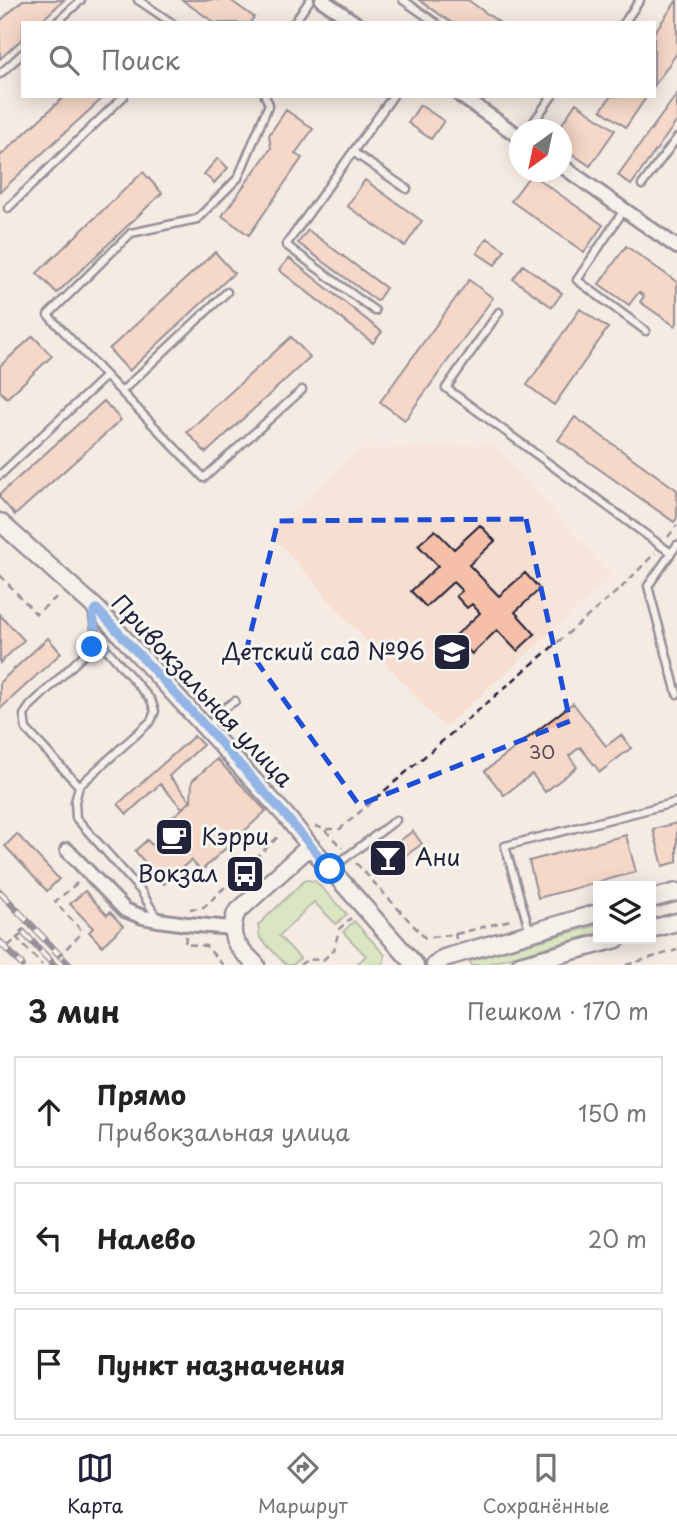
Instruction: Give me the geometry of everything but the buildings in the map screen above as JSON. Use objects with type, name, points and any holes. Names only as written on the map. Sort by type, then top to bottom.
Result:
[{"type":"street","points":[[322,0],[352,21]]},
{"type":"street","points":[[463,98],[509,129]]},
{"type":"street","points":[[572,173],[677,247]]},
{"type":"street","name":"Привокзальная улица","points":[[0,522],[97,609],[286,816],[415,965]]},
{"type":"street","points":[[256,965],[235,942],[231,928],[236,913],[310,846]]},
{"type":"street","points":[[67,850],[125,910],[158,920],[231,928]]},
{"type":"street","points":[[656,898],[677,892]]},
{"type":"street","points":[[435,965],[444,957],[593,914]]},
{"type":"street","points":[[656,928],[677,922]]},
{"type":"street","points":[[520,965],[598,944]]},
{"type":"lane","points":[[58,21],[81,0]]},
{"type":"lane","points":[[138,0],[169,21]]},
{"type":"lane","points":[[295,21],[310,0]]},
{"type":"lane","points":[[403,0],[433,21]]},
{"type":"lane","points":[[625,21],[640,0]]},
{"type":"lane","points":[[0,74],[21,55]]},
{"type":"lane","points":[[8,208],[122,98]]},
{"type":"lane","points":[[266,98],[269,104],[239,178],[197,219],[131,233],[48,315],[204,478],[302,390]]},
{"type":"lane","points":[[375,311],[286,245],[392,98]]},
{"type":"lane","points":[[536,119],[550,99]]},
{"type":"lane","points":[[642,185],[677,138]]},
{"type":"lane","points":[[353,152],[407,189]]},
{"type":"lane","points":[[624,210],[577,280],[646,331]]},
{"type":"lane","points":[[121,392],[228,292]]},
{"type":"lane","points":[[499,312],[446,388],[671,553]]},
{"type":"lane","points":[[0,475],[106,376]]},
{"type":"lane","points":[[677,545],[648,586],[677,694]]},
{"type":"lane","points":[[97,609],[93,615],[96,637],[151,700],[155,711],[151,720],[79,786],[75,802],[76,818],[141,891],[158,920]]},
{"type":"lane","points":[[79,786],[26,729],[24,715],[30,706],[92,647],[105,647]]},
{"type":"lane","points":[[208,729],[220,711],[235,701]]},
{"type":"lane","points":[[530,932],[505,846],[677,802]]},
{"type":"lane","points":[[330,869],[396,821]]},
{"type":"path","points":[[312,825],[325,829],[340,829],[622,587],[661,547],[677,525]]},
{"type":"path","points":[[0,575],[36,614],[62,593]]},
{"type":"path","points":[[189,909],[204,907],[279,836],[279,822],[286,816]]},
{"type":"path","points":[[325,829],[425,938],[455,934],[461,952]]},
{"type":"path","points":[[49,965],[83,932],[55,902],[89,873]]},
{"type":"path","points":[[300,965],[304,961],[323,960],[334,950],[339,929],[363,907]]},
{"type":"path","points":[[8,946],[21,935]]},
{"type":"path","points":[[16,937],[42,965]]},
{"type":"path","points":[[626,965],[677,950]]},
{"type":"highlighted area","points":[[526,519],[570,721],[359,805],[247,648],[278,521]]},
{"type":"shaded area","name":"Детский сад №96","points":[[494,444],[612,577],[444,728],[269,532],[360,450]]},
{"type":"green space","points":[[305,880],[315,881],[347,914],[336,924],[314,902],[279,936],[300,958],[293,965],[286,965],[260,938],[258,925]]},
{"type":"green space","points":[[354,921],[385,955],[383,965],[356,965],[366,956],[343,932]]},
{"type":"green space","points":[[593,926],[593,934],[483,965],[471,965],[470,960]]},
{"type":"railway","points":[[0,892],[69,965]]},
{"type":"railway","points":[[23,932],[54,965]]},
{"type":"railway","points":[[0,942],[22,965]]},
{"type":"place","name":"Детский сад №96","points":[[452,652]]},
{"type":"place","name":"Кэрри","points":[[174,837]]},
{"type":"place","name":"Ани","points":[[388,858]]},
{"type":"place","name":"Вокзал","points":[[245,874]]},
{"type":"route","points":[[92,647],[105,647],[96,637],[93,615],[97,609],[286,816],[330,869]]}]
